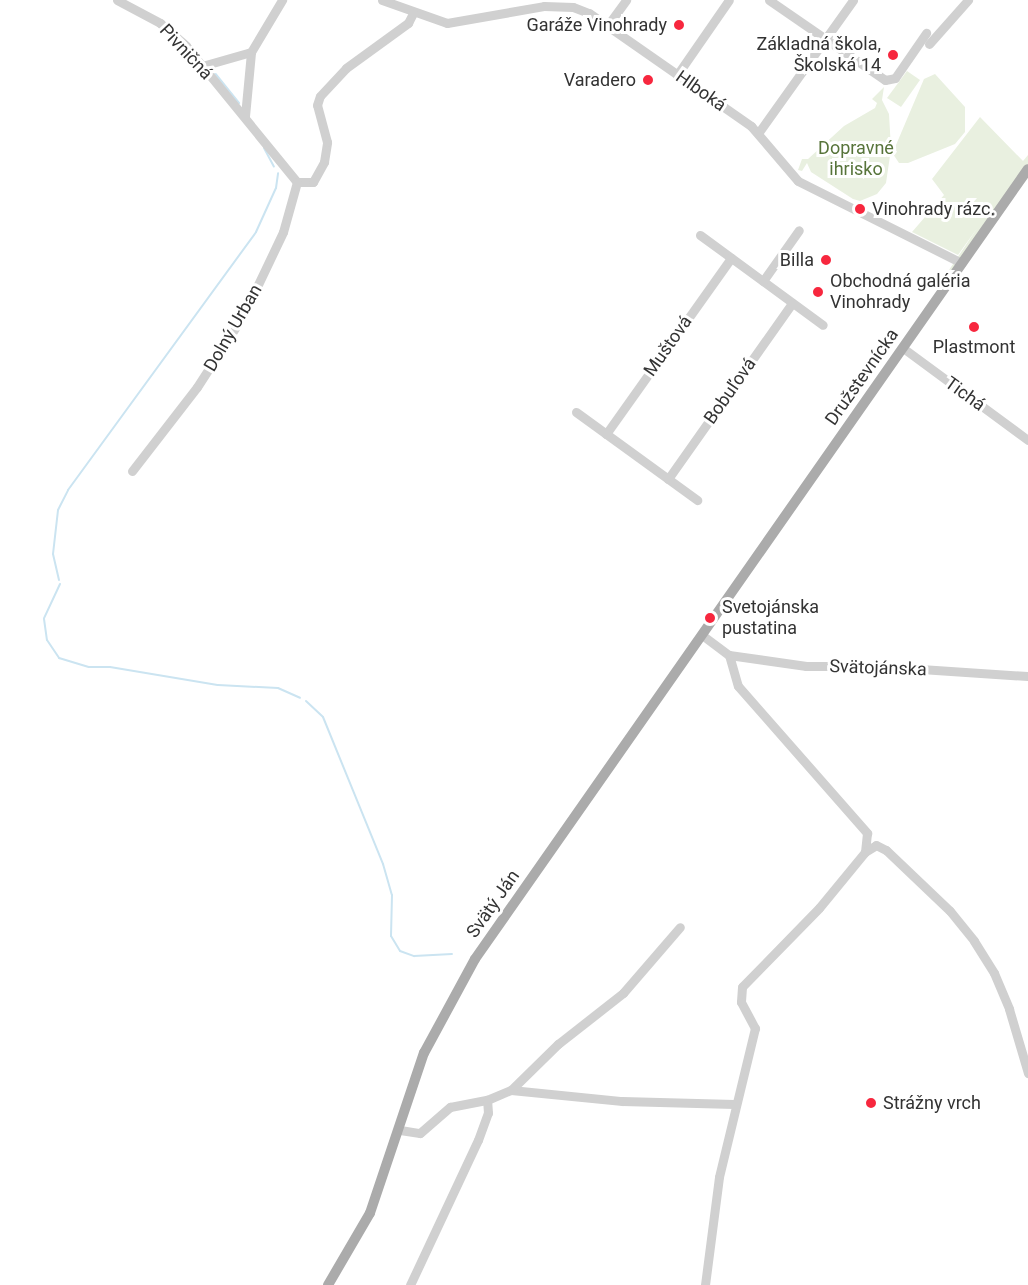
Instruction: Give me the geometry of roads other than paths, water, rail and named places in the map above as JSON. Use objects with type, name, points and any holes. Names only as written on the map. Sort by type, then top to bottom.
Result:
[{"type":"main road","name":"Družstevnícka","points":[[765,546],[1028,169]]},
{"type":"main road","name":"Svätý Ján","points":[[328,1285],[364,1227],[400,1130],[424,1053],[467,971],[765,546]]},
{"type":"street","name":"Pivničná","points":[[117,0],[134,2],[160,23],[202,66],[297,182]]},
{"type":"street","points":[[245,116],[251,52],[282,0]]},
{"type":"street","name":"Hlboká","points":[[382,0],[438,21],[462,23],[544,3],[573,7],[608,25],[759,132],[798,181],[962,263]]},
{"type":"street","points":[[608,25],[626,0]]},
{"type":"street","points":[[677,75],[729,0]]},
{"type":"street","points":[[768,0],[889,80],[895,78],[926,33]]},
{"type":"street","points":[[759,132],[853,0]]},
{"type":"street","points":[[929,44],[969,0]]},
{"type":"street","points":[[297,182],[313,182],[321,171],[326,152],[317,105],[320,96],[346,68],[408,23],[413,13]]},
{"type":"street","points":[[202,66],[234,60],[251,52]]},
{"type":"street","name":"Dolný Urban","points":[[132,471],[197,387],[243,316],[284,232],[297,182]]},
{"type":"street","points":[[763,281],[799,230]]},
{"type":"street","points":[[700,235],[824,325]]},
{"type":"street","name":"Muštová","points":[[606,434],[731,258]]},
{"type":"street","name":"Bobuľová","points":[[668,479],[792,303]]},
{"type":"street","name":"Tichá","points":[[903,348],[1028,440]]},
{"type":"street","points":[[576,412],[697,500]]},
{"type":"street","points":[[702,635],[729,655],[738,686],[867,833],[865,852]]},
{"type":"street","name":"Svätojánska","points":[[729,655],[806,666],[876,666],[1028,676]]},
{"type":"street","points":[[705,1285],[719,1177],[734,1104],[756,1028],[741,1002],[742,987],[819,908],[865,852],[876,845],[886,850],[950,911],[974,942],[1009,1009],[1028,1073]]},
{"type":"street","points":[[400,1130],[420,1133],[450,1107],[487,1100],[511,1090],[558,1044],[623,993],[680,927]]},
{"type":"street","points":[[511,1090],[622,1101],[734,1104]]},
{"type":"street","points":[[410,1285],[478,1140],[488,1113],[487,1100]]},
{"type":"waterway","points":[[214,72],[239,103]]},
{"type":"waterway","points":[[264,148],[274,167]]},
{"type":"waterway","points":[[59,580],[53,554],[58,510],[68,490],[256,232],[276,188],[278,173]]},
{"type":"waterway","points":[[60,584],[44,619],[47,640],[59,658],[89,667],[110,667],[218,685],[278,688],[300,698]]},
{"type":"waterway","points":[[306,701],[323,717],[383,864],[392,895],[391,936],[400,951],[414,956],[452,954]]},
{"type":"place","name":"Garáže Vinohrady","points":[[679,25]]},
{"type":"place","name":"Základná škola, Školská 14","points":[[893,55]]},
{"type":"place","name":"Varadero","points":[[648,80]]},
{"type":"place","name":"Vinohrady rázc.","points":[[860,209]]},
{"type":"place","name":"Billa","points":[[826,260]]},
{"type":"place","name":"Obchodná galéria Vinohrady","points":[[818,292]]},
{"type":"place","name":"Plastmont","points":[[974,327]]},
{"type":"place","name":"Svetojánska pustatina","points":[[710,618]]},
{"type":"place","name":"Strážny vrch","points":[[871,1103]]},
{"type":"park label","name":"Dopravné ihrisko","points":[[856,159]]}]
